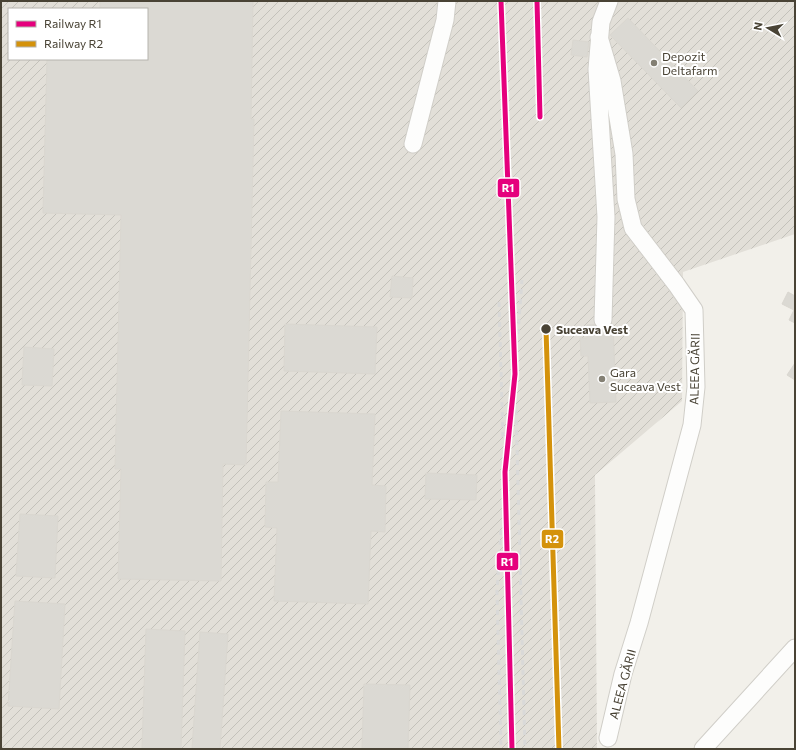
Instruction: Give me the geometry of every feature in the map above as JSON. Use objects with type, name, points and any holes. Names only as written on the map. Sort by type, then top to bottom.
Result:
[{"type":"street","points":[[413,144],[445,20],[447,1]]},
{"type":"street","name":"ALEEA GĂRII","points":[[603,320],[606,217],[597,70],[601,22],[609,1]]},
{"type":"street","name":"ALEEA GĂRII","points":[[599,37],[612,81],[624,154],[626,199],[633,228],[694,310],[696,387],[692,425],[639,623],[623,674],[608,738]]},
{"type":"street","points":[[702,749],[795,648]]},
{"type":"shaded area","points":[[1,1],[795,1],[795,234],[683,272],[682,401],[595,475],[597,749],[1,749]]},
{"type":"building","points":[[100,1],[253,1],[251,119],[254,119],[246,465],[223,464],[221,581],[118,579],[121,469],[115,469],[121,215],[43,213],[47,60],[148,60],[148,8],[100,8]]},
{"type":"building","name":"Depozit Deltafarm","points":[[628,18],[698,91],[681,108],[610,35]]},
{"type":"building","points":[[573,40],[589,42],[587,57],[571,55]]},
{"type":"building","points":[[392,276],[413,278],[412,298],[390,297]]},
{"type":"building","points":[[788,292],[795,296],[795,323],[789,320],[794,310],[782,304]]},
{"type":"building","points":[[285,324],[377,327],[375,374],[284,371]]},
{"type":"building","name":"Gara Suceava Vest","points":[[613,324],[616,402],[590,403],[588,356],[581,356],[580,338],[587,338],[587,325]]},
{"type":"building","points":[[24,347],[54,349],[52,386],[22,385]]},
{"type":"building","points":[[795,363],[795,380],[787,375]]},
{"type":"building","points":[[281,411],[375,414],[372,485],[386,486],[385,532],[371,531],[368,604],[274,601],[277,528],[265,527],[266,482],[278,482]]},
{"type":"building","points":[[426,473],[477,475],[476,500],[425,499]]},
{"type":"building","points":[[20,514],[58,516],[55,578],[16,576]]},
{"type":"building","points":[[15,601],[65,604],[59,709],[8,706]]},
{"type":"building","points":[[146,629],[185,631],[181,749],[142,749]]},
{"type":"building","points":[[200,632],[228,634],[220,749],[192,749]]},
{"type":"building","points":[[364,684],[410,685],[408,749],[362,749]]},
{"type":"railway","points":[[501,1],[515,374],[505,472],[512,749]]},
{"type":"railway","points":[[518,334],[522,280]]},
{"type":"railway","points":[[499,302],[503,440]]},
{"type":"railway","points":[[516,410],[525,749]]},
{"type":"railway","points":[[501,530],[497,591],[501,749]]},
{"type":"rail line","name":"R1","points":[[501,1],[515,374],[505,472],[512,749]]},
{"type":"rail line","name":"R1","points":[[537,1],[540,117]]},
{"type":"rail line","name":"R2","points":[[546,329],[559,749]]},
{"type":"place","name":"Depozit Deltafarm","points":[[654,63]]},
{"type":"place","name":"Suceava Vest","points":[[546,329]]},
{"type":"place","name":"Gara Suceava Vest","points":[[602,379]]}]
